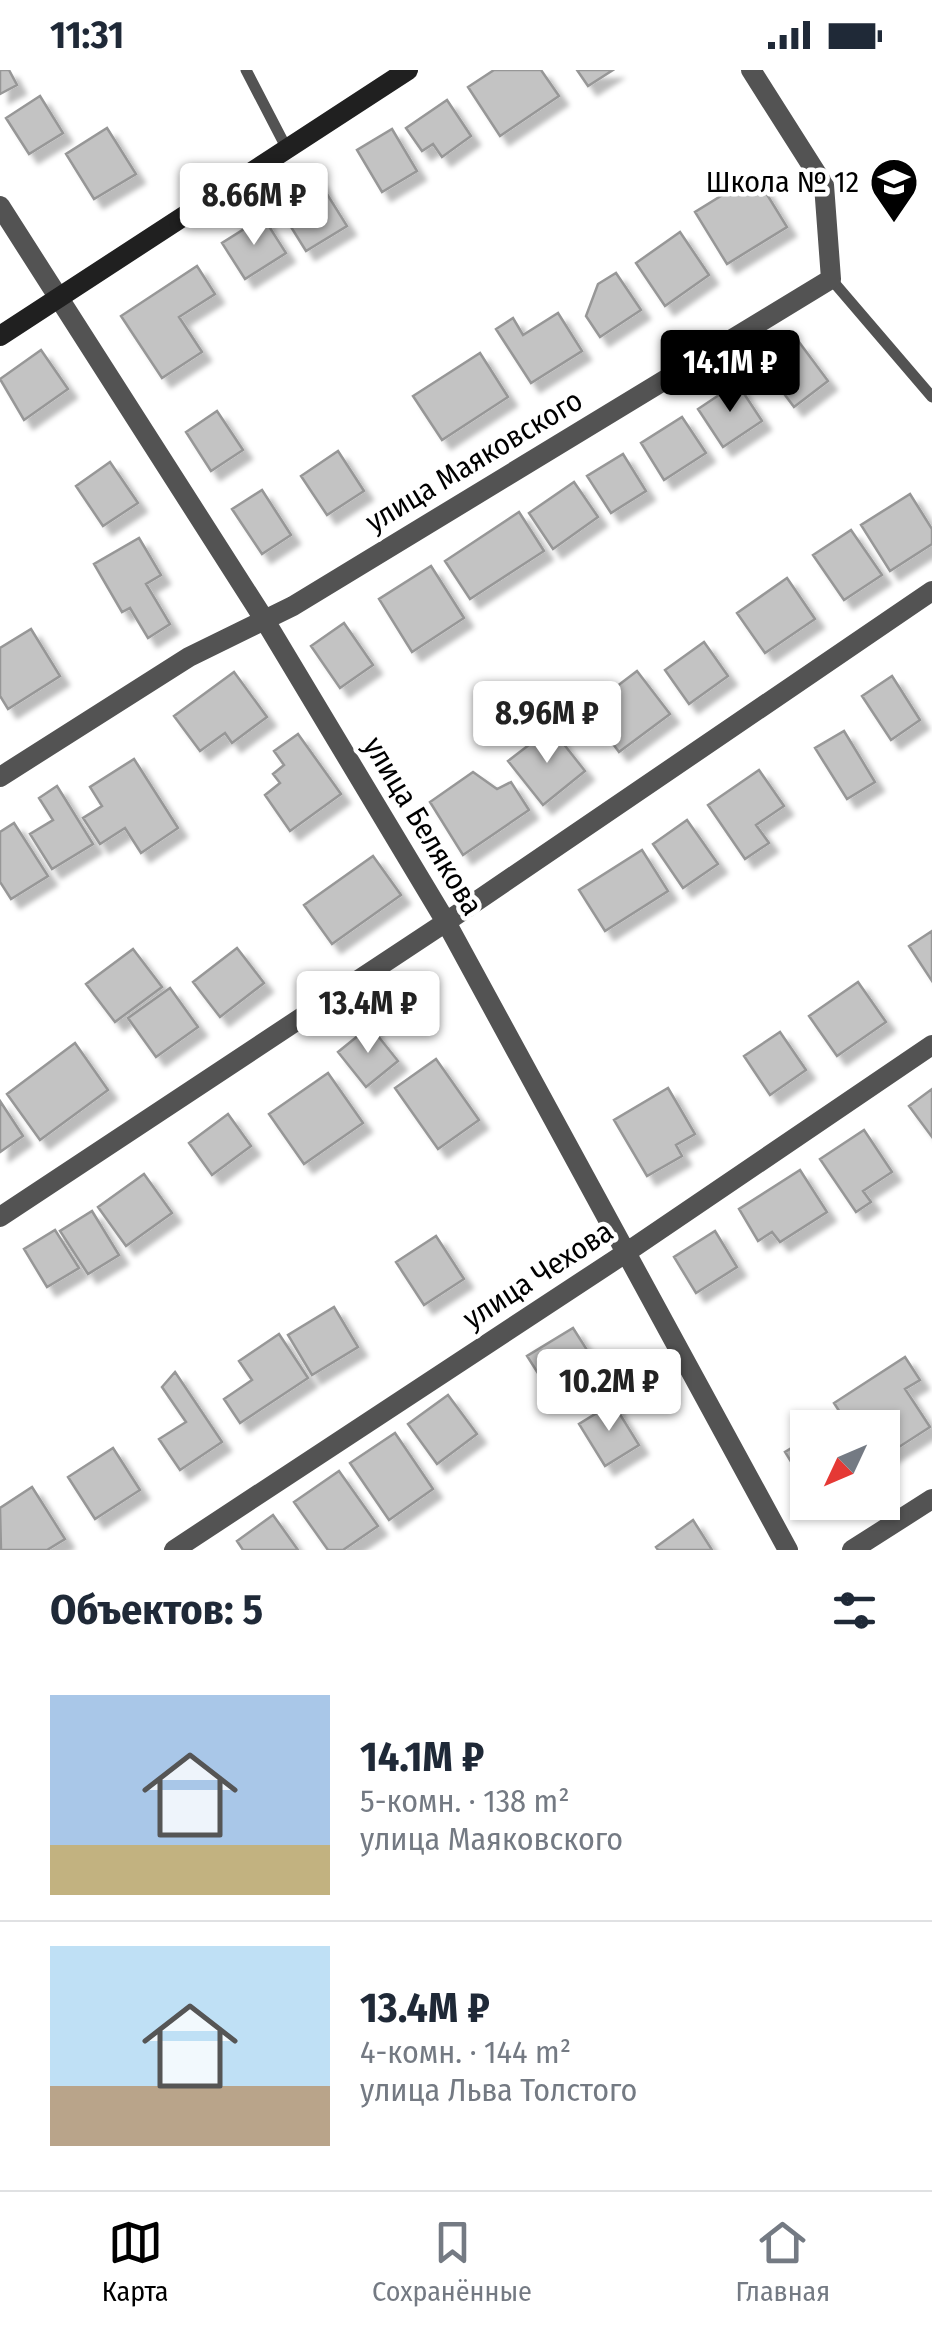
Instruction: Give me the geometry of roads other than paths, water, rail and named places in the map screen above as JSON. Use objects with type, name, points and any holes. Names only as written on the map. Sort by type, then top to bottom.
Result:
[{"type":"street","points":[[0,336],[408,70]]},
{"type":"street","points":[[751,70],[824,185],[831,280]]},
{"type":"street","name":"улица Белякова","points":[[0,206],[264,620],[446,922],[788,1550]]},
{"type":"street","name":"улица Маяковского","points":[[0,777],[190,657],[310,596],[831,280]]},
{"type":"street","points":[[0,1218],[932,592]]},
{"type":"street","name":"улица Чехова","points":[[174,1550],[627,1252],[932,1045]]},
{"type":"street","points":[[852,1550],[932,1499]]},
{"type":"lane","points":[[246,70],[288,148]]},
{"type":"lane","points":[[831,280],[932,397]]},
{"type":"place","name":"Школа № 12","points":[[894,224]]}]
